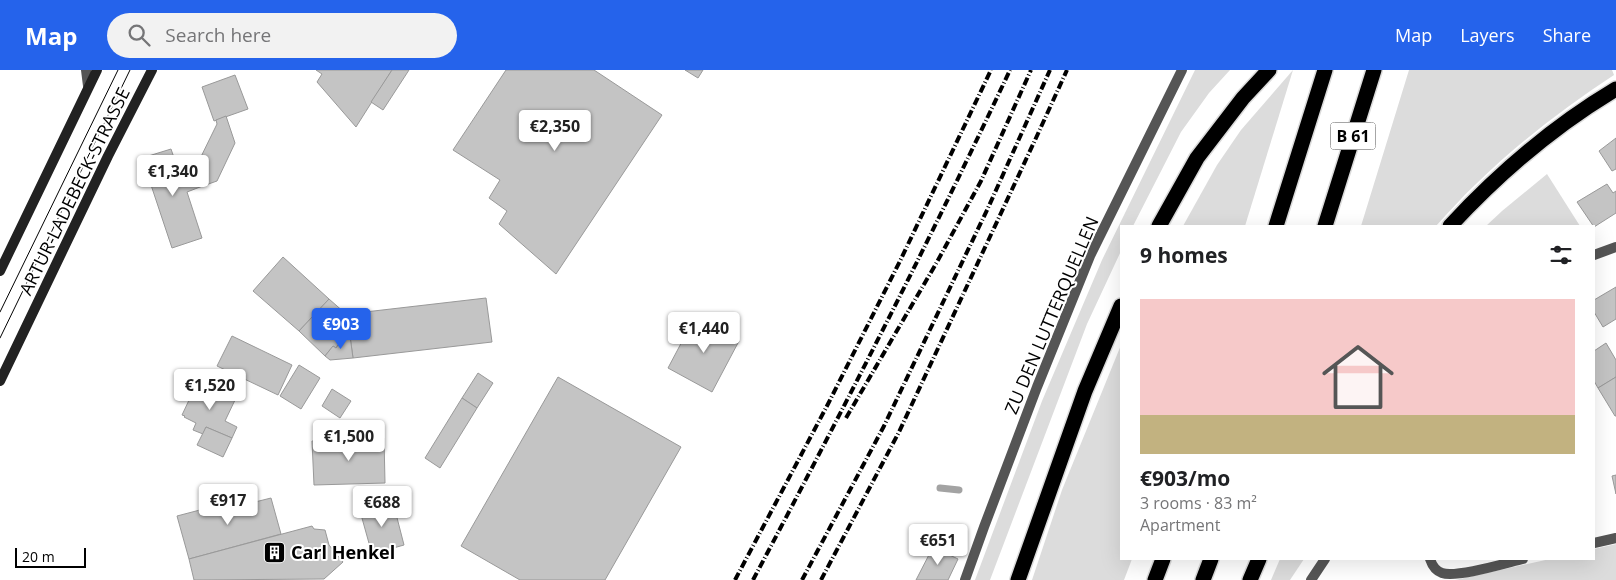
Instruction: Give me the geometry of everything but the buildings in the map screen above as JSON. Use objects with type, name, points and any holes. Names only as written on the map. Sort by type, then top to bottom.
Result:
[{"type":"highway","points":[[1160,225],[1197,158],[1243,98],[1270,70]]},
{"type":"highway","name":"B 61","points":[[1276,225],[1325,70]]},
{"type":"highway","name":"B 61","points":[[1325,225],[1374,70]]},
{"type":"highway","points":[[1451,225],[1507,169],[1548,135],[1616,89]]},
{"type":"highway","points":[[1018,580],[1085,391],[1120,308]]},
{"type":"highway","points":[[1155,580],[1163,560]]},
{"type":"highway","points":[[1203,580],[1211,560]]},
{"type":"highway","points":[[1250,580],[1259,560]]},
{"type":"street","points":[[86,70],[88,86]]},
{"type":"street","name":"ARTUR-LADEBECK-STRASSE","points":[[0,271],[97,70]]},
{"type":"street","name":"ARTUR-LADEBECK-STRASSE","points":[[0,380],[108,156],[152,70]]},
{"type":"street","name":"ZU DEN LUTTERQUELLEN","points":[[966,580],[1037,387],[1090,256],[1182,70]]},
{"type":"street","points":[[1595,255],[1616,247]]},
{"type":"street","points":[[1595,543],[1616,538]]},
{"type":"street","points":[[1311,580],[1324,560]]},
{"type":"street","points":[[1430,560],[1432,565],[1440,573],[1453,574],[1518,560]]},
{"type":"shaded area","points":[[1195,70],[1230,70],[1209,93],[1181,132],[1134,225],[1120,225],[1120,253],[1087,324],[990,580],[975,580],[1042,401],[1102,260]]},
{"type":"shaded area","points":[[1293,70],[1245,225],[1184,225],[1217,165],[1241,130]]},
{"type":"shaded area","points":[[1409,70],[1612,70],[1614,75],[1560,113],[1508,154],[1437,225],[1361,225]]},
{"type":"shaded area","points":[[1547,174],[1579,225],[1487,225]]},
{"type":"shaded area","points":[[1120,347],[1120,560],[1132,560],[1124,580],[1032,580],[1062,490]]},
{"type":"shaded area","points":[[1616,544],[1616,580],[1455,580],[1545,560],[1595,560],[1595,549]]},
{"type":"shaded area","points":[[1280,560],[1303,560],[1290,580],[1271,580]]},
{"type":"waterway","points":[[940,488],[959,490]]},
{"type":"tram line","points":[[0,312],[118,70]]},
{"type":"tram line","points":[[0,338],[130,70]]},
{"type":"railway","points":[[735,580],[828,404],[901,259],[991,70]]},
{"type":"railway","points":[[753,580],[885,326],[1010,70]]},
{"type":"railway","points":[[846,418],[937,262],[981,181],[1031,70]]},
{"type":"railway","points":[[802,580],[884,426],[988,208],[1050,70]]},
{"type":"railway","points":[[821,580],[899,432],[1067,70]]},
{"type":"place","name":"Carl Henkel","points":[[275,552]]}]
